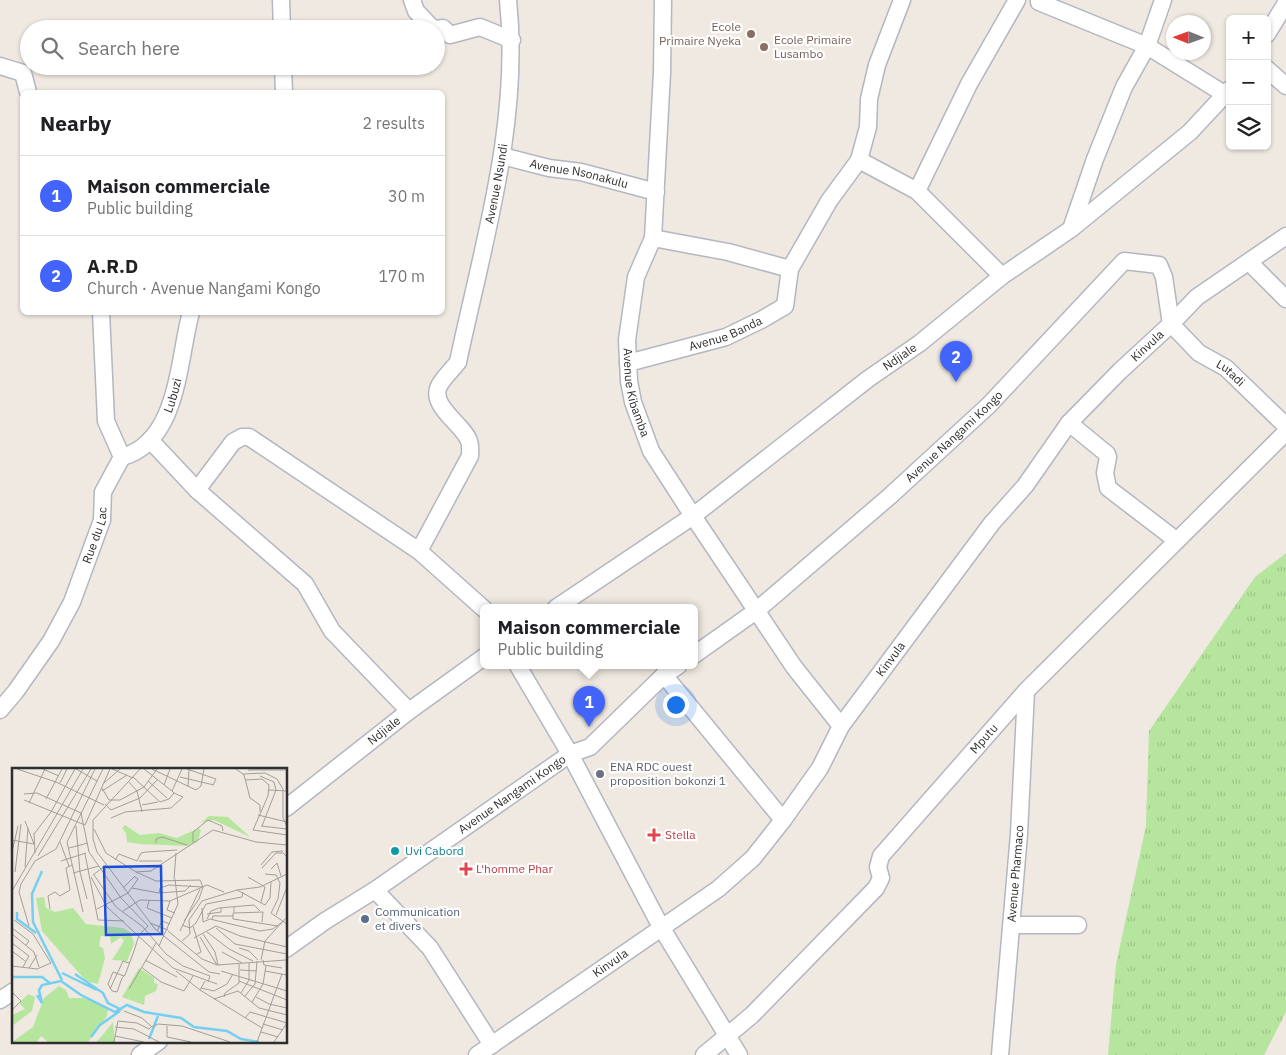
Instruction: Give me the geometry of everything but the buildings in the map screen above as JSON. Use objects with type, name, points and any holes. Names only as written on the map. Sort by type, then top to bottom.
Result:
[{"type":"street","points":[[281,0],[282,20]]},
{"type":"street","points":[[412,0],[421,20]]},
{"type":"street","name":"Avenue Nsundi","points":[[419,551],[470,456],[469,440],[459,424],[447,417],[438,397],[438,388],[458,362],[502,156],[512,40],[508,0]]},
{"type":"street","name":"Avenue Kibamba","points":[[662,0],[662,72],[653,238],[636,277],[627,340],[633,402],[651,450],[693,516],[794,667],[841,726]]},
{"type":"street","points":[[653,238],[728,252],[790,269],[829,201],[859,160],[868,128],[869,99],[877,65],[902,0]]},
{"type":"street","points":[[917,191],[969,84],[1017,0]]},
{"type":"street","points":[[1071,228],[1124,87],[1146,46],[1163,0]]},
{"type":"street","points":[[1037,1],[1146,46],[1226,91]]},
{"type":"street","points":[[1271,27],[1286,2]]},
{"type":"street","points":[[445,30],[450,35],[480,26],[512,40]]},
{"type":"street","points":[[0,66],[20,72]]},
{"type":"street","points":[[1271,73],[1286,86]]},
{"type":"street","points":[[24,75],[27,90]]},
{"type":"street","points":[[283,75],[284,90]]},
{"type":"street","name":"Ndjiale","points":[[562,604],[693,516],[868,379],[920,343],[1002,276],[1071,228],[1177,144],[1226,94]]},
{"type":"street","name":"Avenue Nsonakulu","points":[[502,156],[548,168],[581,172],[656,192]]},
{"type":"street","points":[[859,160],[917,191],[1002,276]]},
{"type":"street","name":"Kinvula","points":[[477,1055],[718,889],[753,858],[820,768],[841,726],[992,523],[1025,486],[1070,423],[1120,370],[1197,298],[1286,236]]},
{"type":"street","name":"Avenue Nangami Kongo","points":[[698,652],[756,611],[890,496],[988,405],[1123,262],[1159,265],[1164,277],[1171,324]]},
{"type":"street","points":[[1249,262],[1286,298]]},
{"type":"street","name":"Avenue Banda","points":[[628,363],[726,337],[761,320],[785,306],[790,269]]},
{"type":"street","points":[[101,315],[106,421],[122,457]]},
{"type":"street","name":"Lubuzi","points":[[122,457],[135,453],[150,440],[165,418],[175,388],[190,315]]},
{"type":"street","name":"Lutadi","points":[[1171,324],[1199,353],[1226,368],[1286,426]]},
{"type":"street","points":[[1070,423],[1107,454],[1105,481],[1108,488],[1176,540]]},
{"type":"street","name":"Mputu","points":[[704,1055],[752,1015],[876,888],[881,878],[878,867],[881,856],[1026,691],[1286,432]]},
{"type":"street","points":[[197,490],[233,442],[238,438],[249,437],[419,551],[480,605]]},
{"type":"street","points":[[150,440],[197,490],[305,584],[332,631],[409,711]]},
{"type":"street","name":"Rue du Lac","points":[[0,710],[51,640],[72,602],[102,520],[103,492],[122,457]]},
{"type":"street","name":"Ndjiale","points":[[288,806],[409,711],[480,660]]},
{"type":"street","points":[[520,669],[570,754],[661,927],[739,1055]]},
{"type":"street","name":"Avenue Nangami Kongo","points":[[288,947],[375,890],[570,754],[590,748],[664,676],[674,669]]},
{"type":"street","points":[[664,676],[783,820]]},
{"type":"street","name":"Avenue Pharmaco","points":[[1000,1055],[1012,925],[1026,691]]},
{"type":"street","points":[[375,890],[434,954],[492,1046]]},
{"type":"street","points":[[1012,925],[1078,924]]},
{"type":"street","points":[[0,1000],[12,992]]},
{"type":"street","points":[[140,1055],[157,1042]]},
{"type":"green space","points":[[1286,553],[1286,1012],[1264,1055],[1108,1055],[1116,964],[1146,826],[1149,731],[1255,577]]},
{"type":"place","name":"Ecole Primaire Nyeka","points":[[751,34]]},
{"type":"place","name":"Ecole Primaire Lusambo","points":[[764,47]]},
{"type":"place","name":"A.R.D","points":[[956,382]]},
{"type":"place","name":"Maison commerciale","points":[[589,727]]},
{"type":"place","name":"ENA RDC ouest proposition bokonzi 1","points":[[600,774]]},
{"type":"place","name":"Stella","points":[[654,835]]},
{"type":"place","name":"Uvi Cabord","points":[[395,851]]},
{"type":"place","name":"L'homme Phar","points":[[466,869]]},
{"type":"place","name":"Communication et divers","points":[[365,919]]}]
